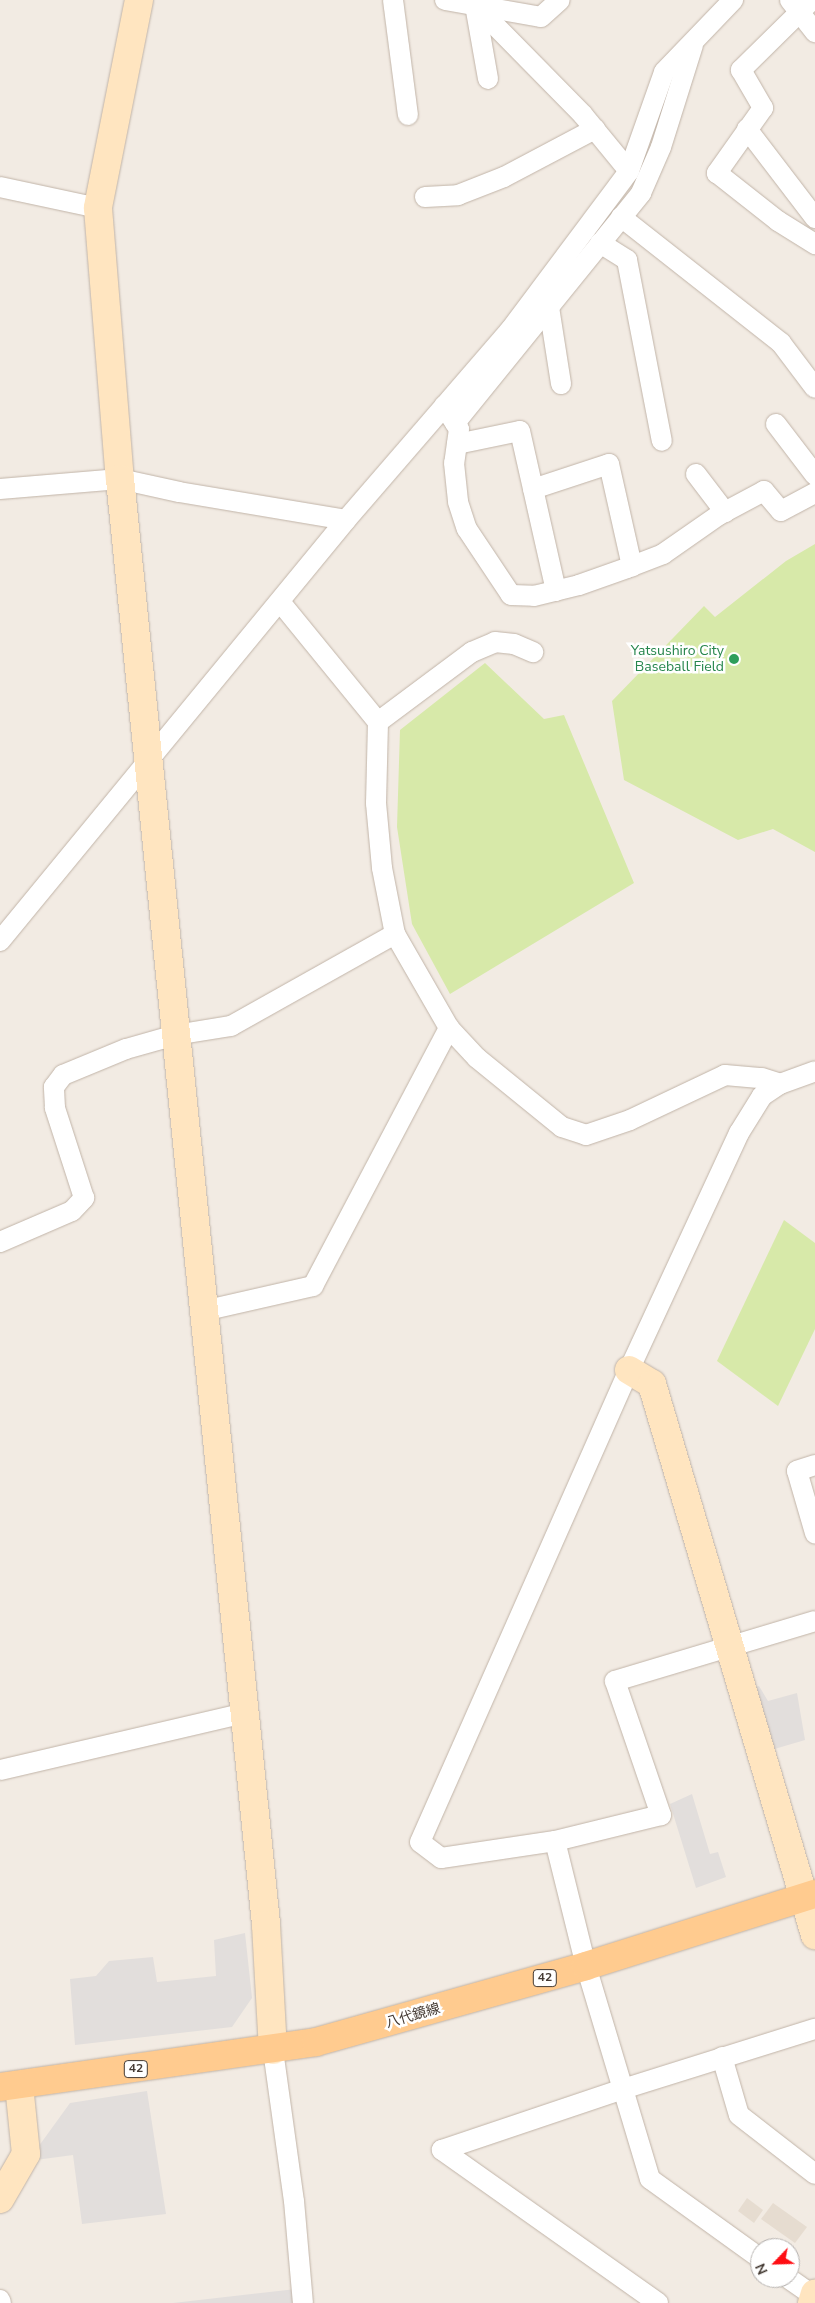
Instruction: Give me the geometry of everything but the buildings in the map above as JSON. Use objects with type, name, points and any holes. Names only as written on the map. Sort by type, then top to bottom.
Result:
[{"type":"main road","name":"八代鏡線","points":[[10,2086],[273,2050],[391,2022],[586,1966],[810,1896]]},
{"type":"street","points":[[140,0],[98,208],[120,479],[266,1925],[273,2050],[294,2201],[303,2303]]},
{"type":"street","points":[[393,0],[408,115]]},
{"type":"street","points":[[446,0],[541,17],[560,0]]},
{"type":"street","points":[[0,941],[148,764],[346,520],[511,329],[629,171],[664,72],[732,0]]},
{"type":"street","points":[[469,3],[488,79]]},
{"type":"street","points":[[469,3],[595,129],[629,171]]},
{"type":"street","points":[[815,32],[800,4],[741,70],[762,108],[717,173],[778,221],[815,244]]},
{"type":"street","points":[[455,423],[641,193],[661,147],[695,39]]},
{"type":"street","points":[[425,197],[458,195],[504,177],[595,129]]},
{"type":"street","points":[[748,129],[815,218]]},
{"type":"street","points":[[0,187],[98,208]]},
{"type":"street","points":[[621,218],[781,342],[815,388]]},
{"type":"street","points":[[600,243],[627,260],[662,441]]},
{"type":"street","points":[[549,307],[561,384]]},
{"type":"street","points":[[444,406],[459,429],[454,463],[458,502],[466,529],[486,561],[511,595],[534,596],[632,566],[663,554],[725,512],[764,492],[781,511],[815,493]]},
{"type":"street","points":[[776,424],[815,475]]},
{"type":"street","points":[[457,444],[520,431],[556,590]]},
{"type":"street","points":[[533,489],[609,464],[632,566]]},
{"type":"street","points":[[696,474],[725,512]]},
{"type":"street","points":[[0,489],[120,479],[179,492],[346,520]]},
{"type":"street","points":[[281,602],[378,722],[376,803],[382,868],[395,934],[449,1028],[510,1088],[562,1127],[579,1134],[595,1135],[725,1075],[762,1078],[780,1084]]},
{"type":"street","points":[[378,722],[472,652],[495,642],[514,644],[533,652]]},
{"type":"street","points":[[0,1242],[72,1211],[84,1198],[55,1108],[54,1087],[63,1075],[126,1049],[175,1035],[231,1026],[395,934]]},
{"type":"street","points":[[203,1311],[313,1286],[449,1028]]},
{"type":"street","points":[[815,1071],[780,1084],[762,1096],[739,1133],[629,1370],[420,1842],[441,1858],[555,1842],[662,1815],[615,1681],[815,1621]]},
{"type":"street","points":[[629,1370],[652,1384],[728,1647],[810,1896],[815,1934]]},
{"type":"street","points":[[815,1466],[797,1471],[815,1533]]},
{"type":"street","points":[[0,1770],[245,1713]]},
{"type":"street","points":[[555,1842],[586,1966],[650,2179],[750,2251]]},
{"type":"street","points":[[658,2303],[442,2150],[623,2089],[815,2029]]},
{"type":"street","points":[[722,2057],[739,2115],[815,2174]]},
{"type":"street","points":[[0,2199],[26,2154],[10,2086]]},
{"type":"street","points":[[800,2287],[814,2297]]},
{"type":"shaded area","points":[[759,1686],[768,1701],[797,1693],[805,1740],[771,1750],[753,1688]]},
{"type":"shaded area","points":[[692,1794],[710,1854],[718,1852],[726,1877],[696,1888],[670,1804]]},
{"type":"shaded area","points":[[245,1933],[252,1998],[232,2027],[75,2045],[70,1979],[96,1976],[109,1961],[153,1957],[157,1982],[216,1976],[214,1940]]},
{"type":"shaded area","points":[[147,2091],[166,2214],[82,2224],[73,2155],[28,2161],[70,2103]]},
{"type":"shaded area","points":[[747,2198],[763,2210],[754,2223],[738,2211]]},
{"type":"shaded area","points":[[773,2203],[807,2227],[799,2238],[788,2238],[761,2219]]},
{"type":"shaded area","points":[[296,2289],[297,2303],[173,2303]]},
{"type":"green space","name":"Yatsushiro City Baseball Field","points":[[815,544],[815,852],[773,829],[738,840],[624,780],[612,701],[704,606],[715,617],[786,561]]},
{"type":"green space","points":[[485,663],[544,719],[564,715],[634,883],[450,994],[412,924],[397,827],[400,730]]},
{"type":"green space","points":[[784,1220],[815,1243],[815,1329],[778,1406],[717,1361]]},
{"type":"place","name":"Yatsushiro City Baseball Field","points":[[734,659]]}]
